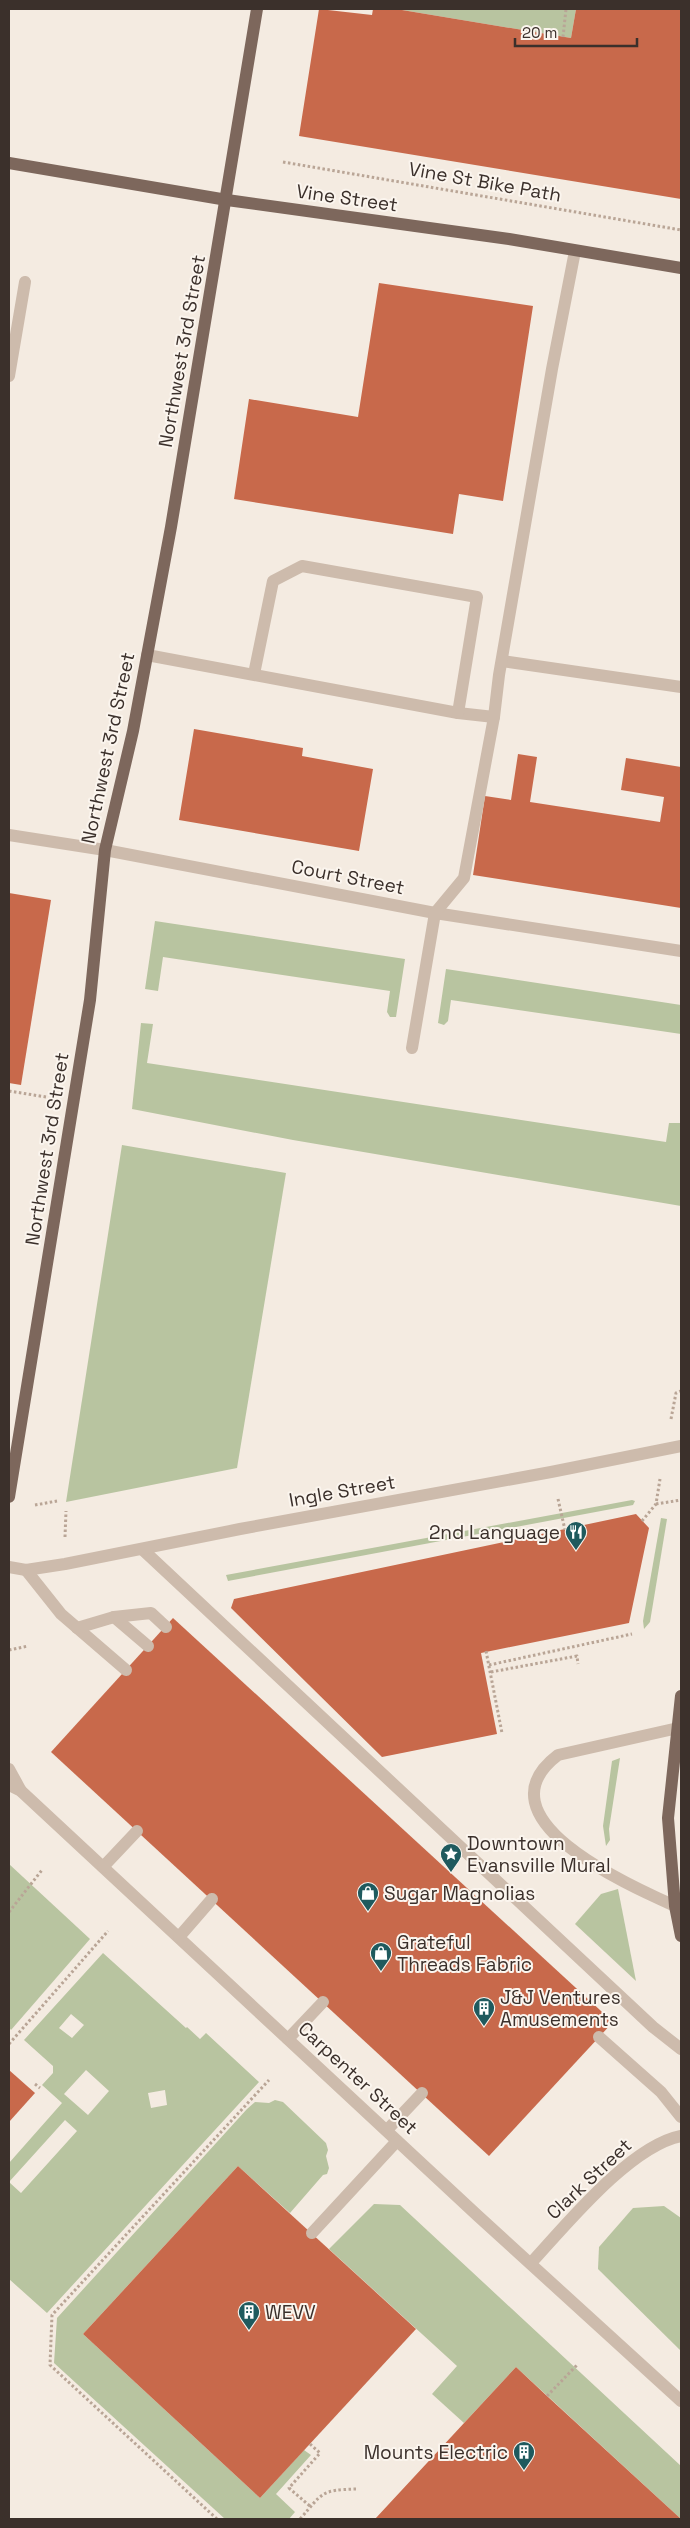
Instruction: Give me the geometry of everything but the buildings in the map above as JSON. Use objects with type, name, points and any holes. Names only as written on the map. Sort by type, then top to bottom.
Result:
[{"type":"main road","name":"Northwest 3rd Street","points":[[9,1497],[90,1000],[105,850],[133,731],[147,655],[227,200],[258,9]]},
{"type":"main road","name":"Vine Street","points":[[9,163],[227,200],[509,239],[681,268]]},
{"type":"main road","points":[[681,1696],[668,1818],[675,1906],[681,1936]]},
{"type":"street","points":[[412,1048],[435,913],[464,878],[494,717],[552,369],[575,251]]},
{"type":"street","points":[[9,376],[25,282]]},
{"type":"street","points":[[254,674],[273,581],[302,566],[477,597],[458,713]]},
{"type":"street","points":[[147,655],[458,713],[494,717]]},
{"type":"street","points":[[502,661],[681,687]]},
{"type":"street","name":"Court Street","points":[[9,835],[105,850],[435,913],[681,951]]},
{"type":"street","name":"Ingle Street","points":[[9,1567],[26,1570],[681,1446]]},
{"type":"street","points":[[142,1549],[653,2027],[681,2049]]},
{"type":"street","points":[[26,1570],[60,1614],[126,1670]]},
{"type":"street","points":[[77,1628],[114,1617],[151,1613],[166,1627]]},
{"type":"street","points":[[114,1617],[148,1646]]},
{"type":"street","points":[[675,1906],[625,1884],[584,1858],[547,1828],[538,1812],[535,1794],[538,1778],[545,1765],[558,1756],[678,1728]]},
{"type":"street","points":[[9,1769],[21,1791]]},
{"type":"street","name":"Carpenter Street","points":[[9,1785],[21,1791],[103,1866],[681,2401]]},
{"type":"street","points":[[103,1866],[137,1831]]},
{"type":"street","points":[[179,1938],[212,1899]]},
{"type":"street","points":[[288,2039],[323,2002]]},
{"type":"street","points":[[599,2037],[661,2092],[681,2117]]},
{"type":"street","points":[[387,2130],[422,2093]]},
{"type":"street","name":"Clark Street","points":[[531,2263],[578,2211],[633,2160],[668,2138],[681,2136]]},
{"type":"street","points":[[312,2233],[398,2141]]},
{"type":"path","points":[[563,37],[566,9]]},
{"type":"path","name":"Vine St Bike Path","points":[[283,162],[681,230]]},
{"type":"path","points":[[9,1092],[74,1102]]},
{"type":"path","points":[[642,1521],[656,1504],[681,1500]]},
{"type":"path","points":[[489,1665],[632,1634]]},
{"type":"path","points":[[9,1650],[28,1646]]},
{"type":"path","points":[[486,1651],[502,1733]]},
{"type":"path","points":[[491,1672],[577,1656],[578,1664]]},
{"type":"path","points":[[9,1912],[42,1870]]},
{"type":"path","points":[[9,2044],[108,1931]]},
{"type":"path","points":[[217,2519],[50,2365],[52,2315],[269,2080]]},
{"type":"path","points":[[35,2084],[40,2088]]},
{"type":"path","points":[[547,2396],[578,2364]]},
{"type":"path","points":[[310,2444],[320,2453],[289,2488],[311,2507]]},
{"type":"path","points":[[300,2519],[330,2489],[356,2489]]},
{"type":"green space","points":[[396,9],[576,9],[571,38]]},
{"type":"green space","points":[[155,921],[405,959],[396,1017],[390,1017],[387,1012],[390,991],[163,957],[158,991],[145,989]]},
{"type":"green space","points":[[446,969],[681,1005],[681,1034],[451,1000],[448,1021],[444,1025],[438,1023]]},
{"type":"green space","points":[[141,1023],[153,1024],[147,1063],[666,1142],[669,1123],[680,1123],[681,1115],[681,1206],[293,1140],[132,1109]]},
{"type":"green space","points":[[122,1145],[286,1173],[237,1468],[66,1502]]},
{"type":"green space","points":[[632,1500],[635,1501],[633,1505],[228,1581],[226,1575]]},
{"type":"green space","points":[[661,1518],[667,1519],[650,1622],[644,1629],[643,1621]]},
{"type":"green space","points":[[620,1758],[609,1829],[610,1840],[606,1846],[603,1826],[612,1761]]},
{"type":"green space","points":[[9,1864],[90,1939],[11,2030],[9,2027]]},
{"type":"green space","points":[[618,1889],[636,1981],[575,1924],[601,1894]]},
{"type":"green space","points":[[103,1953],[186,2028],[200,2039],[206,2033],[259,2082],[47,2313],[9,2279],[9,2182],[9,2163],[62,2103],[42,2085],[53,2073],[53,2066],[24,2040]],"holes":[[[71,2014],[84,2025],[72,2038],[59,2028]],[[86,2070],[109,2091],[88,2115],[64,2094]],[[165,2090],[167,2105],[151,2108],[148,2093]],[[65,2120],[77,2131],[21,2193],[9,2182]]]},
{"type":"green space","points":[[275,2100],[283,2102],[326,2143],[328,2150],[326,2156],[329,2168],[327,2174],[323,2175],[290,2213],[238,2166],[83,2334],[260,2498],[304,2450],[311,2455],[276,2494],[295,2512],[289,2519],[225,2519],[54,2363],[57,2318],[247,2109],[255,2102],[269,2103]]},
{"type":"green space","points":[[374,2204],[400,2205],[681,2466],[681,2519],[516,2367],[464,2423],[432,2394],[457,2366],[329,2249]]},
{"type":"green space","points":[[664,2206],[681,2218],[681,2351],[598,2269],[599,2247],[633,2208]]},
{"type":"place","name":"2nd Language","points":[[576,1551]]},
{"type":"place","name":"Downtown Evansville Mural","points":[[451,1873]]},
{"type":"place","name":"Sugar Magnolias","points":[[368,1912]]},
{"type":"place","name":"Grateful Threads Fabric","points":[[381,1972]]},
{"type":"place","name":"J&J Ventures Amusements","points":[[484,2027]]},
{"type":"place","name":"WEVV","points":[[249,2331]]},
{"type":"place","name":"Mounts Electric","points":[[524,2471]]}]
